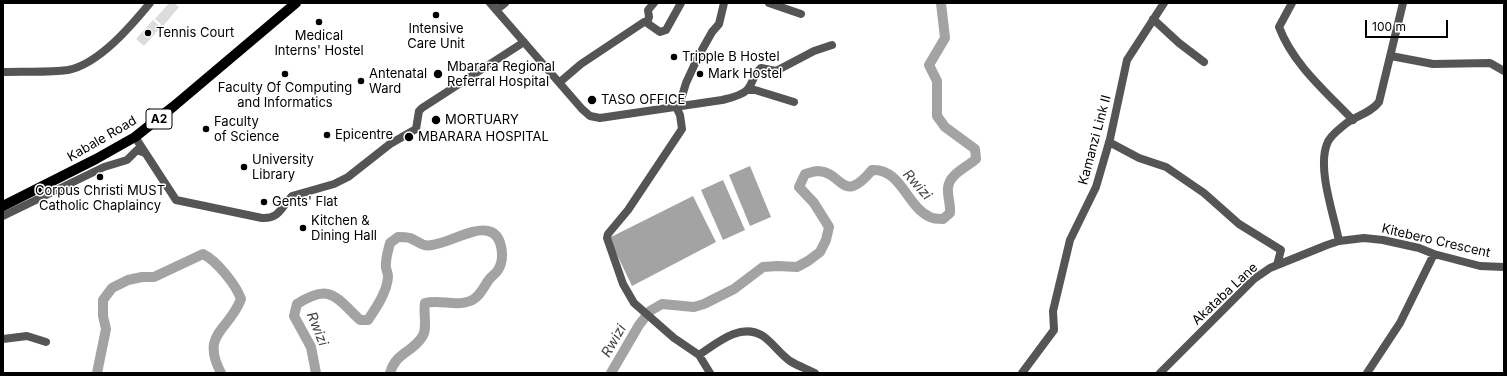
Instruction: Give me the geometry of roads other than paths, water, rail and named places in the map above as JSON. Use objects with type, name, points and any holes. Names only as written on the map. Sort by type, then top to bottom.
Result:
[{"type":"main road","name":"Kabale Road","points":[[3,206],[96,159],[135,137],[157,121],[296,3]]},
{"type":"street","points":[[3,72],[68,70],[85,64],[101,53],[120,36],[150,3]]},
{"type":"street","points":[[505,3],[493,6],[582,109],[590,116],[600,118],[722,100],[737,96],[748,90],[755,90],[794,102]]},
{"type":"street","points":[[647,22],[649,17],[648,10],[654,3]]},
{"type":"street","points":[[647,22],[660,32],[666,30],[681,3]]},
{"type":"street","points":[[710,373],[699,355],[640,309],[630,298],[623,284],[610,247],[608,234],[628,210],[680,133],[682,129],[682,122],[678,107],[686,83],[698,57],[712,32],[719,24],[724,3]]},
{"type":"street","points":[[769,3],[801,14]]},
{"type":"street","name":"Kamanzi Link II","points":[[1022,373],[1054,330],[1053,311],[1070,240],[1096,187],[1109,142],[1127,60],[1164,3]]},
{"type":"street","points":[[1292,3],[1279,27],[1285,43],[1294,57],[1353,120]]},
{"type":"street","points":[[1340,241],[1325,176],[1323,158],[1327,143],[1344,125],[1374,109],[1379,102],[1403,3]]},
{"type":"street","points":[[1153,18],[1204,62]]},
{"type":"street","points":[[560,82],[581,64],[644,22],[647,22]]},
{"type":"street","points":[[135,137],[176,200],[262,218],[274,218],[281,212],[292,196],[334,184],[352,175],[390,144],[416,129],[419,111],[422,108],[524,42]]},
{"type":"street","points":[[748,90],[754,76],[762,68],[776,71],[814,51],[832,45]]},
{"type":"street","points":[[1391,56],[1433,64],[1490,63],[1504,71]]},
{"type":"street","points":[[1109,142],[1139,158],[1166,167],[1204,193],[1239,224],[1282,250],[1277,265]]},
{"type":"street","points":[[3,216],[104,167],[127,160],[137,150],[145,154]]},
{"type":"street","name":"Kitebero Crescent","points":[[1340,241],[1364,238],[1383,240],[1419,248],[1434,254],[1480,266],[1504,267]]},
{"type":"street","name":"Akataba Lane","points":[[1160,373],[1254,279],[1277,265],[1340,241]]},
{"type":"street","points":[[1367,373],[1400,323],[1434,254]]},
{"type":"street","points":[[699,355],[732,334],[744,331],[753,332],[764,337],[792,362],[816,373]]},
{"type":"street","points":[[3,339],[27,336],[46,342]]},
{"type":"waterway","name":"Rwizi","points":[[611,373],[639,325],[650,311],[662,304],[694,307],[704,304],[734,289],[763,267],[797,267],[820,252],[826,240],[829,227],[814,203],[799,187],[805,174],[816,171],[826,173],[848,186],[854,185],[862,180],[872,170],[882,171],[897,181],[915,205],[930,217],[935,219],[943,219],[950,213],[948,191],[949,183],[959,171],[976,159],[975,149],[945,127],[937,116],[937,81],[929,65],[945,38],[941,3]]},
{"type":"waterway","name":"Rwizi","points":[[316,373],[311,347],[294,316],[297,304],[317,294],[332,295],[344,304],[360,320],[368,320],[381,300],[386,288],[388,277],[386,259],[390,243],[398,237],[410,238],[429,245],[439,244],[475,231],[482,230],[493,233],[500,242],[502,254],[502,260],[497,271],[473,300],[465,303],[425,303],[424,334],[414,346],[396,361],[390,373]]},
{"type":"waterway","name":"Rwizi","points":[[97,373],[106,329],[103,316],[103,300],[112,288],[128,280],[142,277],[154,277],[203,254],[214,262],[225,274],[239,293],[241,299],[236,310],[215,340],[215,360],[221,373]]},
{"type":"place","name":"Intensive Care Unit","points":[[436,15]]},
{"type":"place","name":"Medical Interns' Hostel","points":[[319,22]]},
{"type":"place","name":"Tennis Court","points":[[148,33]]},
{"type":"place","name":"Tripple B Hostel","points":[[674,57]]},
{"type":"place","name":"Faculty Of Computing and Informatics","points":[[285,74]]},
{"type":"place","name":"Mbarara Regional Referral Hospital","points":[[438,74]]},
{"type":"place","name":"Mark Hostel","points":[[700,74]]},
{"type":"place","name":"Antenatal Ward","points":[[361,81]]},
{"type":"place","name":"TASO OFFICE","points":[[592,100]]},
{"type":"place","name":"MORTUARY","points":[[436,120]]},
{"type":"place","name":"Faculty of Science","points":[[206,129]]},
{"type":"place","name":"Epicentre","points":[[327,135]]},
{"type":"place","name":"MBARARA HOSPITAL","points":[[409,137]]},
{"type":"place","name":"University Library","points":[[244,167]]},
{"type":"place","name":"Corpus Christi MUST Catholic Chaplaincy","points":[[100,177]]},
{"type":"place","name":"Gents' Flat","points":[[264,202]]},
{"type":"place","name":"Kitchen & Dining Hall","points":[[303,228]]}]
